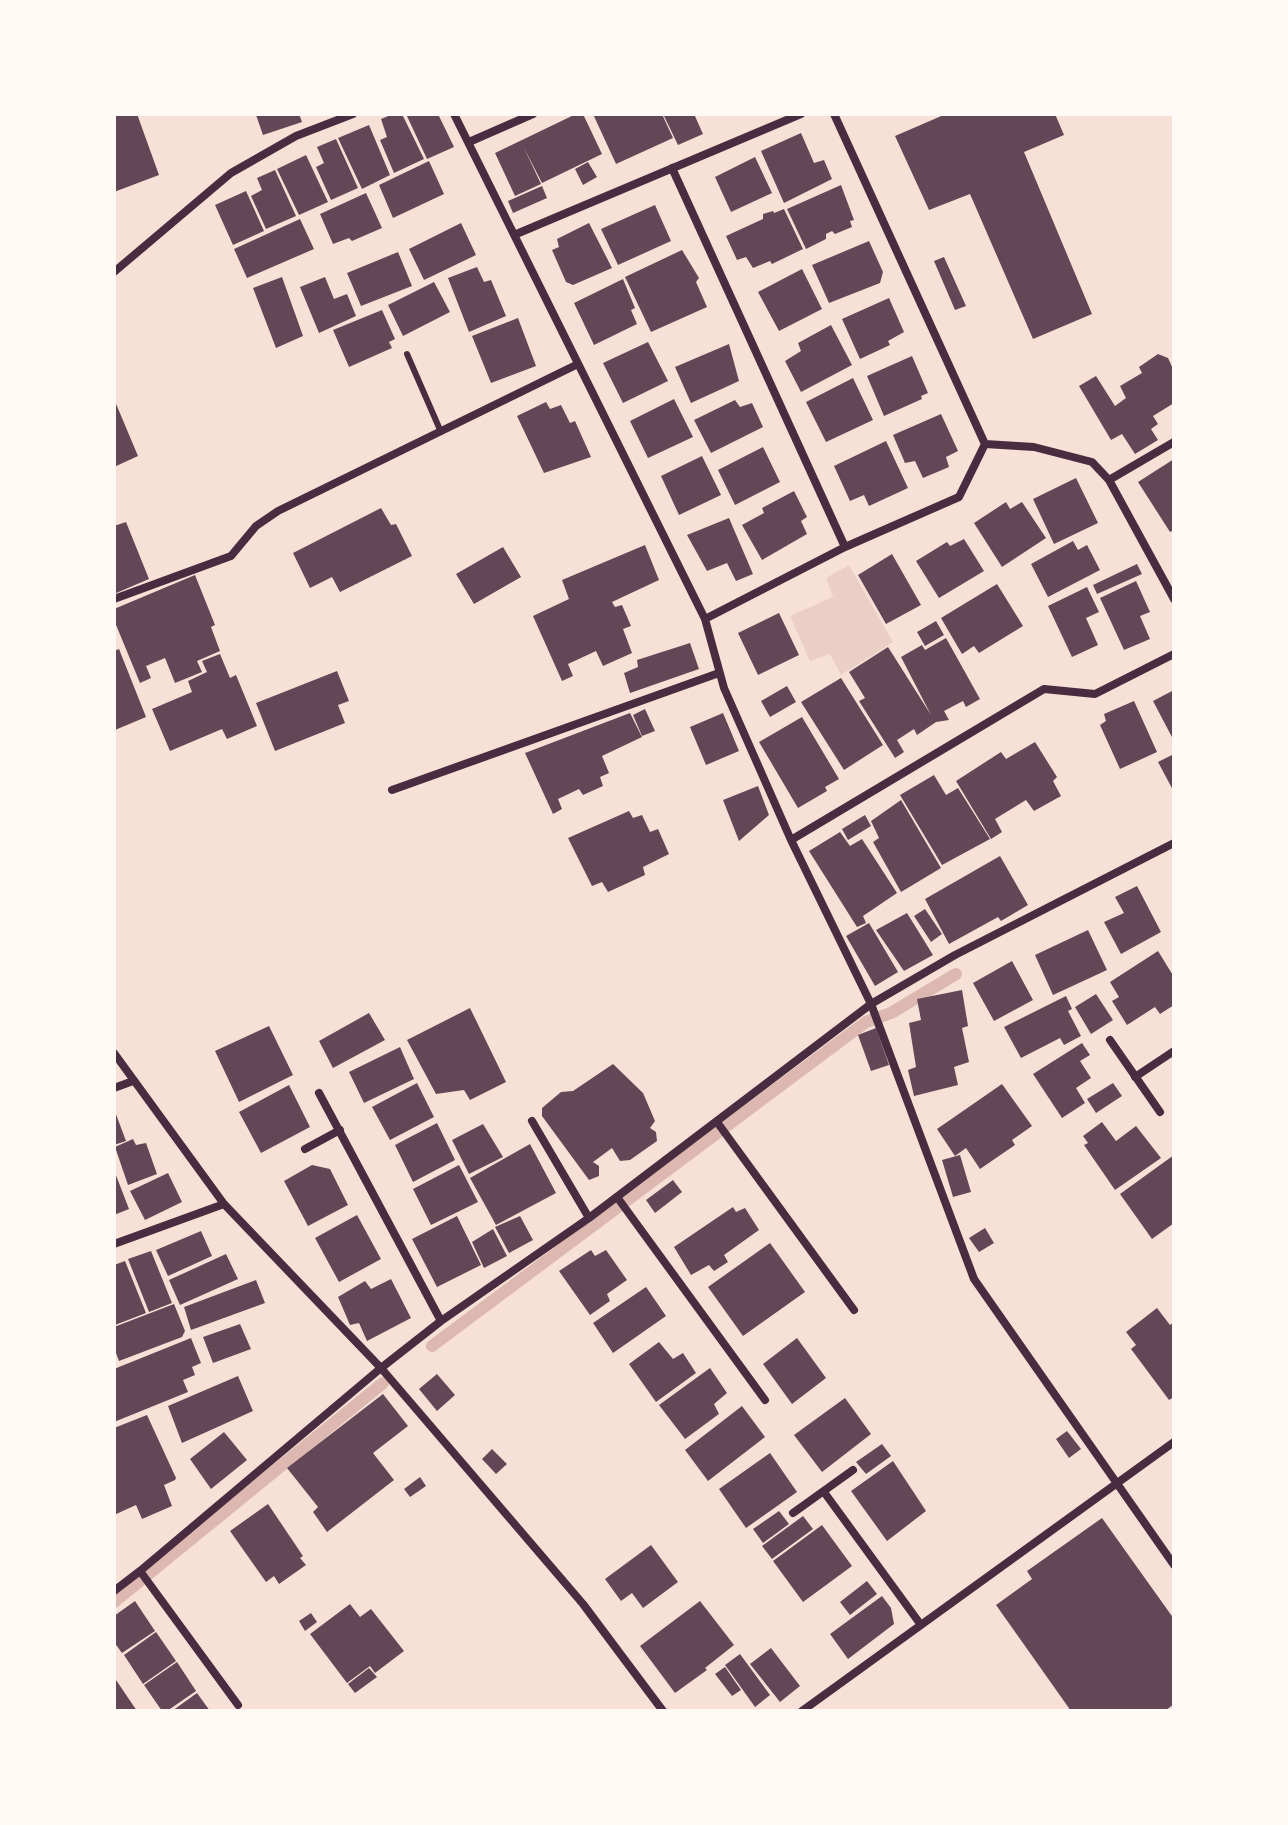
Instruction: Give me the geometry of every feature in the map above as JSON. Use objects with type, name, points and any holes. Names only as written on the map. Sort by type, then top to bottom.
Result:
[{"type":"street","points":[[114,272],[231,173],[296,136],[353,114]]},
{"type":"street","points":[[454,114],[705,619],[724,688],[791,840],[871,1006],[974,1279],[1174,1565]]},
{"type":"street","points":[[469,142],[533,114]]},
{"type":"street","points":[[514,235],[801,114]]},
{"type":"street","points":[[834,114],[985,444]]},
{"type":"street","points":[[672,168],[845,547]]},
{"type":"street","points":[[114,599],[231,556],[256,526],[278,511],[578,364]]},
{"type":"street","points":[[1109,480],[1174,442]]},
{"type":"street","points":[[985,444],[1034,447],[1092,462],[1109,480],[1174,599]]},
{"type":"street","points":[[705,619],[845,547],[959,497],[985,444]]},
{"type":"street","points":[[791,840],[1044,689],[1095,694],[1174,654]]},
{"type":"street","points":[[392,790],[719,673]]},
{"type":"street","points":[[114,1591],[141,1572],[381,1368],[441,1321],[618,1198],[871,1006],[955,955],[1174,843]]},
{"type":"street","points":[[1110,1040],[1160,1112]]},
{"type":"street","points":[[1135,1077],[1174,1051]]},
{"type":"street","points":[[114,1053],[224,1204],[381,1368],[583,1604],[663,1711]]},
{"type":"street","points":[[114,1088],[133,1081]]},
{"type":"street","points":[[319,1093],[441,1321]]},
{"type":"street","points":[[532,1121],[589,1218]]},
{"type":"street","points":[[718,1123],[854,1310]]},
{"type":"street","points":[[305,1149],[340,1130]]},
{"type":"street","points":[[618,1198],[765,1400]]},
{"type":"street","points":[[114,1244],[224,1204]]},
{"type":"street","points":[[802,1711],[1174,1442]]},
{"type":"street","points":[[793,1513],[853,1470]]},
{"type":"street","points":[[824,1492],[921,1625]]},
{"type":"street","points":[[141,1572],[238,1705]]},
{"type":"lane","points":[[407,354],[441,432]]},
{"type":"shaded area","points":[[849,565],[893,642],[841,675],[830,654],[810,661],[790,616],[833,597],[826,578]]},
{"type":"building","points":[[114,114],[137,114],[159,175],[114,192]]},
{"type":"building","points":[[258,114],[299,114],[302,122],[263,135]]},
{"type":"building","points":[[402,114],[424,159],[394,173],[380,140],[387,137],[381,119]]},
{"type":"building","points":[[406,114],[438,114],[454,147],[427,159]]},
{"type":"building","points":[[576,114],[583,114],[602,154],[542,183],[524,148],[541,184],[515,196],[495,153]]},
{"type":"building","points":[[593,114],[662,114],[673,138],[616,164]]},
{"type":"building","points":[[663,114],[694,114],[703,134],[678,145]]},
{"type":"building","points":[[946,114],[1055,114],[1064,135],[1024,152],[1092,314],[1033,339],[970,194],[929,210],[895,136]]},
{"type":"building","points":[[369,125],[390,175],[362,189],[338,138]]},
{"type":"building","points":[[801,133],[814,163],[824,160],[832,179],[784,203],[761,151]]},
{"type":"building","points":[[336,139],[358,188],[331,200],[316,167],[324,163],[317,147]]},
{"type":"building","points":[[306,155],[328,202],[299,215],[277,169]]},
{"type":"building","points":[[755,157],[772,193],[731,212],[715,177]]},
{"type":"building","points":[[429,161],[444,194],[393,218],[379,185]]},
{"type":"building","points":[[588,162],[597,177],[583,185],[575,169]]},
{"type":"building","points":[[275,170],[296,216],[266,229],[251,196],[262,190],[257,178]]},
{"type":"building","points":[[841,185],[854,220],[850,221],[852,227],[835,234],[832,231],[826,234],[826,239],[806,249],[787,209]]},
{"type":"building","points":[[542,186],[547,198],[513,213],[508,201]]},
{"type":"building","points":[[246,191],[264,231],[233,245],[215,205]]},
{"type":"building","points":[[366,193],[382,228],[352,241],[349,238],[333,244],[320,214]]},
{"type":"building","points":[[655,205],[671,241],[618,265],[601,229]]},
{"type":"building","points":[[784,209],[803,249],[772,264],[770,261],[753,268],[746,257],[737,260],[726,236],[763,219],[763,214]]},
{"type":"building","points":[[300,219],[314,249],[247,278],[234,249]]},
{"type":"building","points":[[461,223],[476,255],[424,280],[409,249]]},
{"type":"building","points":[[589,223],[612,268],[573,285],[566,282],[552,250],[559,247],[557,239]]},
{"type":"building","points":[[869,241],[883,272],[880,283],[829,303],[812,265]]},
{"type":"building","points":[[682,250],[699,278],[696,282],[707,307],[651,332],[625,277]]},
{"type":"building","points":[[398,252],[412,286],[361,306],[347,273]]},
{"type":"building","points":[[944,257],[966,306],[955,310],[934,261]]},
{"type":"building","points":[[477,267],[484,282],[491,280],[506,316],[469,332],[448,278]]},
{"type":"building","points":[[802,269],[822,309],[779,331],[758,292]]},
{"type":"building","points":[[282,277],[303,336],[276,348],[253,288]]},
{"type":"building","points":[[325,277],[334,299],[347,294],[356,316],[319,333],[300,287]]},
{"type":"building","points":[[623,279],[635,308],[631,310],[637,324],[594,345],[574,303]]},
{"type":"building","points":[[434,282],[450,312],[403,336],[388,305]]},
{"type":"building","points":[[889,298],[904,332],[888,341],[890,345],[860,359],[842,319]]},
{"type":"building","points":[[382,310],[395,339],[389,342],[392,348],[349,367],[333,330]]},
{"type":"building","points":[[518,318],[536,366],[491,383],[472,336]]},
{"type":"building","points":[[831,325],[852,365],[801,392],[785,361],[801,351],[798,343]]},
{"type":"building","points":[[648,342],[668,381],[623,403],[603,363]]},
{"type":"building","points":[[729,344],[739,381],[691,403],[675,367]]},
{"type":"building","points":[[1158,354],[1168,358],[1174,371],[1174,403],[1153,416],[1158,424],[1151,429],[1158,440],[1135,454],[1122,434],[1111,440],[1079,386],[1096,376],[1115,406],[1126,398],[1120,386],[1142,373],[1139,367]]},
{"type":"building","points":[[912,356],[928,393],[921,396],[922,399],[884,416],[867,376]]},
{"type":"building","points":[[853,378],[873,420],[826,442],[806,402]]},
{"type":"building","points":[[114,399],[138,456],[114,467]]},
{"type":"building","points":[[674,399],[693,437],[648,458],[630,421]]},
{"type":"building","points":[[735,400],[740,407],[752,403],[763,427],[711,453],[694,420]]},
{"type":"building","points":[[546,402],[550,409],[561,405],[570,423],[575,421],[591,457],[544,473],[517,416]]},
{"type":"building","points":[[941,414],[958,451],[946,457],[949,467],[923,478],[915,461],[905,463],[893,435]]},
{"type":"building","points":[[886,441],[908,488],[869,506],[864,495],[850,501],[834,466]]},
{"type":"building","points":[[763,447],[780,482],[735,505],[718,470]]},
{"type":"building","points":[[702,456],[721,495],[679,515],[661,476]]},
{"type":"building","points":[[1174,459],[1174,530],[1170,532],[1138,482]]},
{"type":"building","points":[[1076,478],[1098,523],[1054,544],[1033,499]]},
{"type":"building","points":[[794,491],[807,517],[801,521],[807,534],[762,560],[742,525],[764,513],[762,508]]},
{"type":"building","points":[[1006,502],[1010,509],[1022,502],[1046,538],[1002,567],[974,523]]},
{"type":"building","points":[[381,508],[391,525],[396,524],[412,556],[340,592],[332,577],[310,588],[293,553]]},
{"type":"building","points":[[729,518],[753,574],[736,581],[727,563],[707,571],[687,535]]},
{"type":"building","points":[[126,522],[149,579],[114,594],[114,526]]},
{"type":"building","points":[[964,539],[984,571],[939,598],[916,561],[947,542],[950,546]]},
{"type":"building","points":[[1073,541],[1078,550],[1087,545],[1100,570],[1048,597],[1031,564]]},
{"type":"building","points":[[645,545],[659,580],[612,602],[615,607],[622,605],[631,626],[623,629],[632,653],[603,666],[596,651],[568,664],[573,676],[562,681],[533,616],[569,599],[562,580]]},
{"type":"building","points":[[503,547],[521,577],[474,604],[456,574]]},
{"type":"building","points":[[892,554],[921,605],[886,624],[858,575]]},
{"type":"building","points":[[1137,564],[1142,574],[1097,594],[1093,585]]},
{"type":"building","points":[[195,575],[215,625],[211,627],[220,651],[197,661],[202,672],[175,683],[165,658],[146,666],[151,678],[140,683],[114,620],[114,609]]},
{"type":"building","points":[[1136,581],[1150,612],[1140,616],[1150,639],[1124,650],[1100,598]]},
{"type":"building","points":[[997,584],[1023,626],[979,653],[974,646],[962,654],[941,618]]},
{"type":"building","points":[[1087,587],[1099,612],[1086,618],[1098,645],[1072,657],[1048,606]]},
{"type":"building","points":[[779,613],[799,655],[758,675],[738,633]]},
{"type":"building","points":[[936,621],[944,635],[925,646],[917,632]]},
{"type":"building","points":[[946,638],[980,699],[966,707],[963,701],[944,711],[949,720],[936,722],[917,735],[914,729],[897,740],[904,752],[895,758],[859,701],[865,698],[849,672],[888,647],[931,715],[901,657],[922,645],[925,650]]},
{"type":"building","points":[[690,643],[699,669],[630,693],[624,673],[638,667],[637,660]]},
{"type":"building","points":[[119,649],[146,717],[115,730],[114,651]]},
{"type":"building","points":[[220,654],[230,678],[236,675],[257,726],[227,739],[222,729],[170,751],[152,709],[192,692],[188,681],[207,672],[202,661]]},
{"type":"building","points":[[337,671],[349,701],[338,705],[345,723],[275,751],[256,703]]},
{"type":"building","points":[[841,678],[883,745],[844,770],[801,702]]},
{"type":"building","points":[[787,686],[796,702],[770,717],[761,701]]},
{"type":"building","points":[[1174,690],[1174,741],[1153,701]]},
{"type":"building","points":[[1134,701],[1157,752],[1120,769],[1100,725],[1106,721],[1104,714]]},
{"type":"building","points":[[645,709],[655,731],[642,736],[633,715]]},
{"type":"building","points":[[630,713],[642,737],[602,756],[609,773],[600,777],[603,786],[583,795],[579,789],[558,799],[562,809],[553,814],[525,753]]},
{"type":"building","points":[[723,713],[739,751],[706,765],[690,727]]},
{"type":"building","points":[[802,717],[839,779],[825,787],[827,791],[798,808],[759,742]]},
{"type":"building","points":[[1035,742],[1057,777],[1053,781],[1061,796],[1034,811],[1026,800],[995,819],[1002,832],[991,839],[956,781],[1001,752],[1006,759]]},
{"type":"building","points":[[1174,754],[1174,792],[1158,762]]},
{"type":"building","points":[[934,775],[946,795],[958,788],[990,839],[942,865],[900,795]]},
{"type":"building","points":[[758,786],[769,815],[739,841],[723,800]]},
{"type":"building","points":[[901,800],[941,868],[901,892],[873,842],[879,838],[871,821]]},
{"type":"building","points":[[629,811],[633,818],[642,815],[650,832],[658,829],[669,854],[643,867],[645,875],[608,892],[602,882],[592,886],[568,838]]},
{"type":"building","points":[[865,815],[871,826],[848,840],[842,829]]},
{"type":"building","points":[[840,832],[850,846],[862,839],[897,893],[863,916],[866,923],[857,927],[809,851]]},
{"type":"building","points":[[1000,856],[1028,905],[1001,921],[998,917],[949,944],[925,899]]},
{"type":"building","points":[[1137,886],[1161,932],[1121,954],[1104,922],[1124,913],[1115,897]]},
{"type":"building","points":[[925,909],[942,934],[931,942],[914,916]]},
{"type":"building","points":[[907,913],[933,955],[904,971],[876,930]]},
{"type":"building","points":[[869,923],[898,972],[875,986],[846,936]]},
{"type":"building","points":[[1088,930],[1107,970],[1053,995],[1035,955]]},
{"type":"building","points":[[1158,951],[1174,977],[1174,1005],[1160,1014],[1155,1007],[1127,1025],[1112,1001],[1119,997],[1110,982]]},
{"type":"building","points":[[1012,961],[1033,1000],[994,1021],[973,983]]},
{"type":"building","points":[[962,990],[968,1026],[962,1028],[969,1062],[954,1067],[958,1085],[914,1096],[908,1070],[916,1067],[909,1023],[921,1020],[917,999]]},
{"type":"building","points":[[1096,994],[1113,1020],[1091,1034],[1075,1007]]},
{"type":"building","points":[[1066,996],[1072,1009],[1068,1011],[1081,1036],[1064,1045],[1060,1038],[1021,1058],[1004,1027]]},
{"type":"building","points":[[470,1008],[506,1082],[470,1100],[464,1090],[436,1094],[407,1040]]},
{"type":"building","points":[[369,1013],[385,1040],[333,1068],[319,1041]]},
{"type":"building","points":[[269,1026],[293,1075],[239,1102],[215,1051]]},
{"type":"building","points":[[876,1028],[889,1065],[871,1071],[858,1035]]},
{"type":"building","points":[[1082,1043],[1090,1055],[1080,1061],[1091,1078],[1076,1088],[1085,1103],[1062,1118],[1033,1074]]},
{"type":"building","points":[[400,1047],[414,1079],[364,1103],[349,1072]]},
{"type":"building","points":[[613,1064],[643,1093],[655,1121],[650,1128],[656,1132],[657,1141],[630,1160],[620,1161],[612,1148],[593,1162],[599,1166],[599,1176],[589,1180],[542,1116],[542,1108],[561,1092],[573,1091]]},
{"type":"building","points":[[417,1083],[434,1117],[390,1140],[372,1107]]},
{"type":"building","points":[[1113,1083],[1122,1096],[1096,1113],[1087,1099]]},
{"type":"building","points":[[1002,1084],[1032,1126],[1012,1140],[1015,1145],[980,1169],[966,1148],[955,1156],[937,1129]]},
{"type":"building","points":[[289,1085],[310,1127],[261,1153],[239,1112]]},
{"type":"building","points":[[114,1109],[126,1141],[114,1145]]},
{"type":"building","points":[[1102,1122],[1116,1141],[1136,1126],[1161,1158],[1115,1190],[1084,1145],[1088,1143],[1083,1136]]},
{"type":"building","points":[[437,1123],[455,1160],[413,1182],[395,1145]]},
{"type":"building","points":[[483,1124],[503,1157],[469,1174],[452,1140]]},
{"type":"building","points":[[133,1139],[136,1145],[146,1143],[157,1174],[128,1185],[115,1147]]},
{"type":"building","points":[[530,1144],[556,1193],[496,1225],[470,1178]]},
{"type":"building","points":[[960,1155],[971,1192],[953,1197],[942,1160]]},
{"type":"building","points":[[1174,1155],[1174,1223],[1152,1239],[1120,1194]]},
{"type":"building","points":[[312,1165],[330,1169],[348,1205],[308,1226],[284,1181]]},
{"type":"building","points":[[459,1165],[478,1202],[431,1225],[413,1189]]},
{"type":"building","points":[[114,1170],[129,1209],[114,1215]]},
{"type":"building","points":[[168,1173],[182,1202],[145,1220],[130,1191]]},
{"type":"building","points":[[673,1180],[682,1192],[655,1213],[646,1200]]},
{"type":"building","points":[[733,1207],[736,1212],[745,1208],[759,1230],[724,1255],[728,1262],[714,1271],[709,1265],[691,1275],[674,1247]]},
{"type":"building","points":[[357,1215],[381,1259],[339,1282],[315,1238]]},
{"type":"building","points":[[457,1216],[481,1265],[437,1287],[412,1239]]},
{"type":"building","points":[[520,1216],[533,1240],[509,1253],[495,1227]]},
{"type":"building","points":[[985,1228],[994,1243],[979,1252],[969,1238]]},
{"type":"building","points":[[493,1229],[507,1256],[484,1268],[472,1242]]},
{"type":"building","points":[[201,1231],[212,1256],[168,1276],[156,1250]]},
{"type":"building","points":[[770,1243],[805,1292],[743,1336],[708,1287]]},
{"type":"building","points":[[591,1250],[595,1256],[606,1250],[627,1280],[607,1294],[610,1301],[590,1315],[559,1271]]},
{"type":"building","points":[[151,1251],[172,1303],[149,1312],[128,1259]]},
{"type":"building","points":[[226,1254],[238,1279],[180,1305],[169,1280]]},
{"type":"building","points":[[125,1261],[146,1313],[115,1325],[114,1265]]},
{"type":"building","points":[[391,1279],[411,1318],[367,1341],[359,1323],[350,1325],[338,1297],[365,1281],[371,1289]]},
{"type":"building","points":[[256,1280],[265,1303],[191,1330],[184,1307]]},
{"type":"building","points":[[646,1287],[666,1316],[613,1353],[593,1323]]},
{"type":"building","points":[[174,1304],[185,1331],[182,1337],[119,1361],[114,1348],[114,1327]]},
{"type":"building","points":[[1157,1308],[1170,1325],[1174,1322],[1174,1397],[1169,1400],[1131,1349],[1136,1345],[1126,1332]]},
{"type":"building","points":[[240,1324],[251,1349],[213,1363],[203,1337]]},
{"type":"building","points":[[191,1338],[201,1363],[192,1367],[195,1375],[183,1380],[188,1392],[114,1422],[114,1369]]},
{"type":"building","points":[[797,1338],[826,1378],[792,1404],[763,1364]]},
{"type":"building","points":[[659,1342],[673,1359],[683,1353],[696,1373],[656,1402],[629,1364]]},
{"type":"building","points":[[710,1368],[727,1393],[714,1404],[719,1414],[685,1439],[659,1405]]},
{"type":"building","points":[[437,1374],[455,1395],[437,1411],[419,1389]]},
{"type":"building","points":[[238,1376],[253,1411],[182,1443],[168,1406]]},
{"type":"building","points":[[383,1394],[408,1426],[373,1453],[394,1480],[327,1532],[313,1512],[318,1507],[287,1468]]},
{"type":"building","points":[[845,1398],[871,1434],[822,1472],[794,1435]]},
{"type":"building","points":[[742,1406],[765,1437],[708,1481],[685,1450]]},
{"type":"building","points":[[147,1415],[176,1478],[164,1485],[172,1506],[142,1519],[136,1505],[114,1515],[114,1428]]},
{"type":"building","points":[[1067,1431],[1081,1449],[1069,1458],[1056,1439]]},
{"type":"building","points":[[224,1432],[247,1460],[211,1489],[190,1459]]},
{"type":"building","points":[[882,1444],[891,1456],[866,1474],[856,1462]]},
{"type":"building","points":[[492,1449],[507,1464],[496,1474],[482,1459]]},
{"type":"building","points":[[770,1453],[797,1492],[746,1528],[719,1489]]},
{"type":"building","points":[[893,1461],[926,1511],[887,1541],[851,1491]]},
{"type":"building","points":[[420,1477],[426,1486],[410,1497],[404,1489]]},
{"type":"building","points":[[268,1504],[306,1565],[279,1584],[274,1576],[266,1582],[230,1531]]},
{"type":"building","points":[[779,1511],[789,1524],[763,1543],[753,1529]]},
{"type":"building","points":[[803,1516],[813,1529],[772,1559],[762,1546]]},
{"type":"building","points":[[1102,1518],[1174,1619],[1174,1704],[1165,1711],[1071,1711],[996,1605],[1032,1579],[1027,1571]]},
{"type":"building","points":[[822,1525],[852,1566],[803,1602],[773,1561]]},
{"type":"building","points":[[651,1545],[678,1582],[643,1608],[632,1593],[621,1601],[605,1579]]},
{"type":"building","points":[[867,1581],[877,1594],[850,1615],[840,1602]]},
{"type":"building","points":[[882,1596],[891,1608],[894,1624],[848,1659],[830,1634]]},
{"type":"building","points":[[135,1601],[155,1631],[122,1653],[114,1642],[114,1616]]},
{"type":"building","points":[[700,1601],[734,1645],[675,1693],[640,1646]]},
{"type":"building","points":[[350,1604],[360,1617],[371,1609],[404,1651],[375,1673],[370,1666],[347,1683],[310,1634]]},
{"type":"building","points":[[311,1613],[317,1622],[305,1631],[299,1621]]},
{"type":"building","points":[[156,1632],[176,1661],[143,1684],[124,1655]]},
{"type":"building","points":[[771,1648],[800,1686],[780,1702],[750,1664]]},
{"type":"building","points":[[740,1654],[770,1695],[755,1707],[725,1665]]},
{"type":"building","points":[[177,1662],[196,1691],[167,1711],[162,1711],[144,1685]]},
{"type":"building","points":[[725,1667],[741,1690],[732,1696],[715,1674]]},
{"type":"building","points":[[369,1668],[377,1677],[355,1693],[348,1684]]},
{"type":"building","points":[[114,1677],[137,1711],[114,1711]]},
{"type":"building","points":[[197,1693],[210,1711],[172,1711]]},
{"type":"waterway","points":[[432,1346],[866,1022],[891,1013],[956,974]]},
{"type":"waterway","points":[[114,1602],[383,1383]]}]
